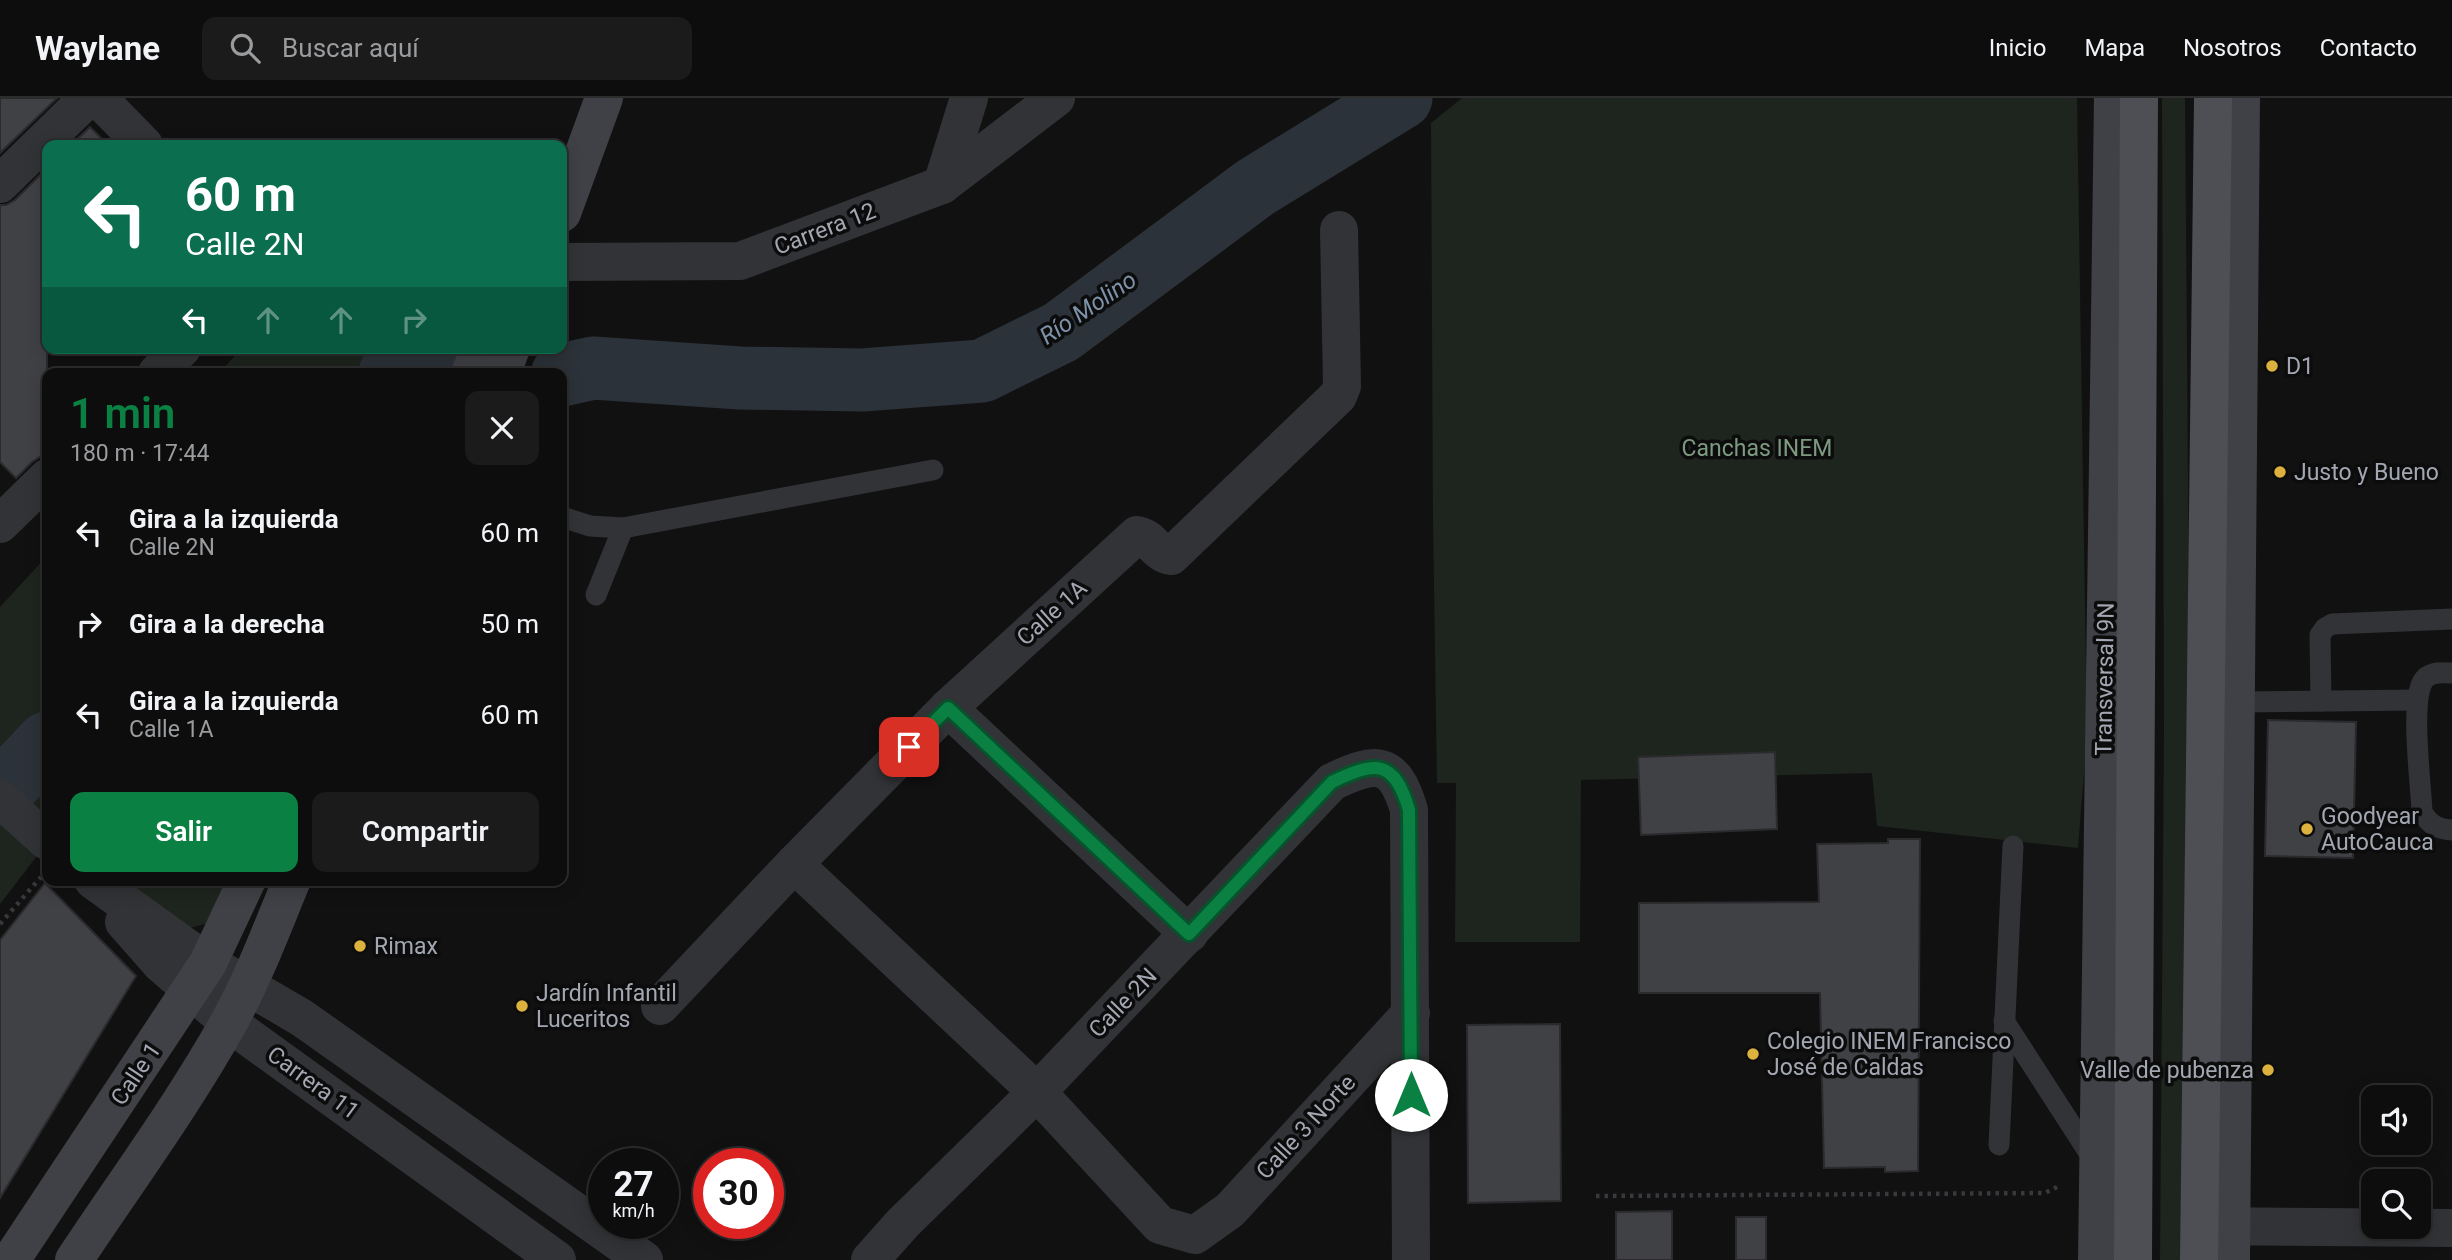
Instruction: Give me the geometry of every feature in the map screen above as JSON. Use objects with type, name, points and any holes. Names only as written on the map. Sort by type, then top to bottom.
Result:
[{"type":"main road","points":[[560,140],[576,98]]},
{"type":"main road","points":[[567,199],[604,98]]},
{"type":"main road","name":"Transversal 9N","points":[[2097,1260],[2113,98]]},
{"type":"main road","name":"Transversal 9N","points":[[2133,1260],[2139,98]]},
{"type":"main road","points":[[2213,98],[2216,1243]]},
{"type":"main road","points":[[2216,1243],[2236,702],[2241,98]]},
{"type":"main road","name":"Calle 1","points":[[11,1260],[199,977],[244,886]]},
{"type":"main road","points":[[74,1260],[229,1023],[289,886]]},
{"type":"street","points":[[45,140],[88,98]]},
{"type":"street","points":[[98,98],[139,140]]},
{"type":"street","points":[[942,185],[969,98]]},
{"type":"street","name":"Carrera 12","points":[[567,262],[740,261],[942,185],[1056,98]]},
{"type":"street","points":[[0,184],[42,143]]},
{"type":"street","name":"Calle 1A","points":[[660,1006],[794,864],[948,708],[1137,536],[1145,537],[1162,554],[1171,556],[1338,396],[1342,386],[1339,230]]},
{"type":"street","points":[[162,368],[176,354]]},
{"type":"street","points":[[0,524],[42,483]]},
{"type":"street","points":[[948,708],[1189,934]]},
{"type":"street","name":"Calle 2N","points":[[870,1260],[903,1223],[1037,1092],[1332,782],[1361,768],[1385,769],[1402,784],[1409,810],[1411,1013]]},
{"type":"street","points":[[0,799],[42,837]]},
{"type":"street","points":[[794,864],[1037,1092]]},
{"type":"street","name":"Carrera 11","points":[[100,886],[199,977],[229,1023],[557,1260]]},
{"type":"street","name":"Carrera 11","points":[[199,977],[247,986],[302,1018],[644,1260]]},
{"type":"street","points":[[1411,1013],[1411,1260]]},
{"type":"street","name":"Calle 3 Norte","points":[[1037,1092],[1160,1225],[1195,1235],[1230,1210],[1411,1013]]},
{"type":"street","points":[[2216,1243],[2452,1228]]},
{"type":"lane","points":[[567,519],[590,526],[623,527],[933,470]]},
{"type":"lane","points":[[596,595],[623,527]]},
{"type":"lane","points":[[2321,701],[2320,635],[2325,628],[2332,624],[2452,619]]},
{"type":"lane","points":[[2452,673],[2433,673],[2423,680],[2417,700],[2422,812],[2429,822],[2440,829],[2452,830]]},
{"type":"lane","points":[[2236,702],[2417,700]]},
{"type":"lane","points":[[1999,1145],[2013,846]]},
{"type":"lane","points":[[2004,1021],[2098,1167]]},
{"type":"path","points":[[0,924],[42,876]]},
{"type":"path","points":[[1596,1196],[2045,1193],[2098,1167]]},
{"type":"green space","name":"Canchas INEM","points":[[1462,98],[2077,98],[2087,736],[2078,848],[1877,826],[1872,773],[1581,780],[1580,942],[1455,942],[1456,783],[1437,783],[1431,123]]},
{"type":"green space","points":[[2162,98],[2185,98],[2190,724],[2184,1260],[2160,1260],[2164,730]]},
{"type":"green space","points":[[236,354],[458,354],[452,368],[224,368]]},
{"type":"green space","points":[[42,561],[42,811],[0,774],[0,607]]},
{"type":"green space","points":[[0,821],[40,852],[0,904]]},
{"type":"green space","points":[[130,886],[233,886],[219,920],[190,928]]},
{"type":"building","points":[[0,98],[57,98],[0,153]]},
{"type":"building","points":[[90,127],[103,140],[76,140]]},
{"type":"building","points":[[42,173],[42,354],[47,354],[47,368],[42,368],[42,455],[16,478],[0,462],[0,205],[15,200]]},
{"type":"building","points":[[2268,720],[2356,722],[2353,858],[2265,856]]},
{"type":"building","points":[[1775,752],[1777,829],[1641,835],[1638,757]]},
{"type":"building","points":[[1888,839],[1920,839],[1918,1171],[1885,1172],[1885,1167],[1824,1168],[1820,993],[1639,993],[1639,903],[1819,902],[1817,844],[1888,843]]},
{"type":"building","points":[[43,886],[48,886],[136,976],[0,1198],[0,940]]},
{"type":"building","points":[[1560,1024],[1561,1201],[1468,1203],[1467,1025]]},
{"type":"building","points":[[1672,1211],[1672,1260],[1616,1260],[1616,1212]]},
{"type":"building","points":[[1736,1217],[1766,1217],[1766,1260],[1736,1260]]},
{"type":"waterway","name":"Río Molino","points":[[567,374],[593,368],[740,378],[862,380],[982,371],[1061,332],[1256,187],[1401,98]]},
{"type":"waterway","name":"Río Molino","points":[[394,368],[403,357],[458,368]]},
{"type":"waterway","name":"Río Molino","points":[[0,793],[42,748]]},
{"type":"place","name":"D1","points":[[2272,366]]},
{"type":"place","name":"Justo y Bueno","points":[[2280,472]]},
{"type":"place","name":"Goodyear AutoCauca","points":[[2307,829]]},
{"type":"place","name":"Rimax","points":[[360,946]]},
{"type":"place","name":"Jardín Infantil Luceritos","points":[[522,1006]]},
{"type":"place","name":"Colegio INEM Francisco José de Caldas","points":[[1753,1054]]},
{"type":"place","name":"Valle de pubenza","points":[[2268,1070]]},
{"type":"route","points":[[909,747],[948,708],[1189,934],[1332,782],[1361,768],[1385,769],[1402,784],[1409,810],[1411,1095]]}]
